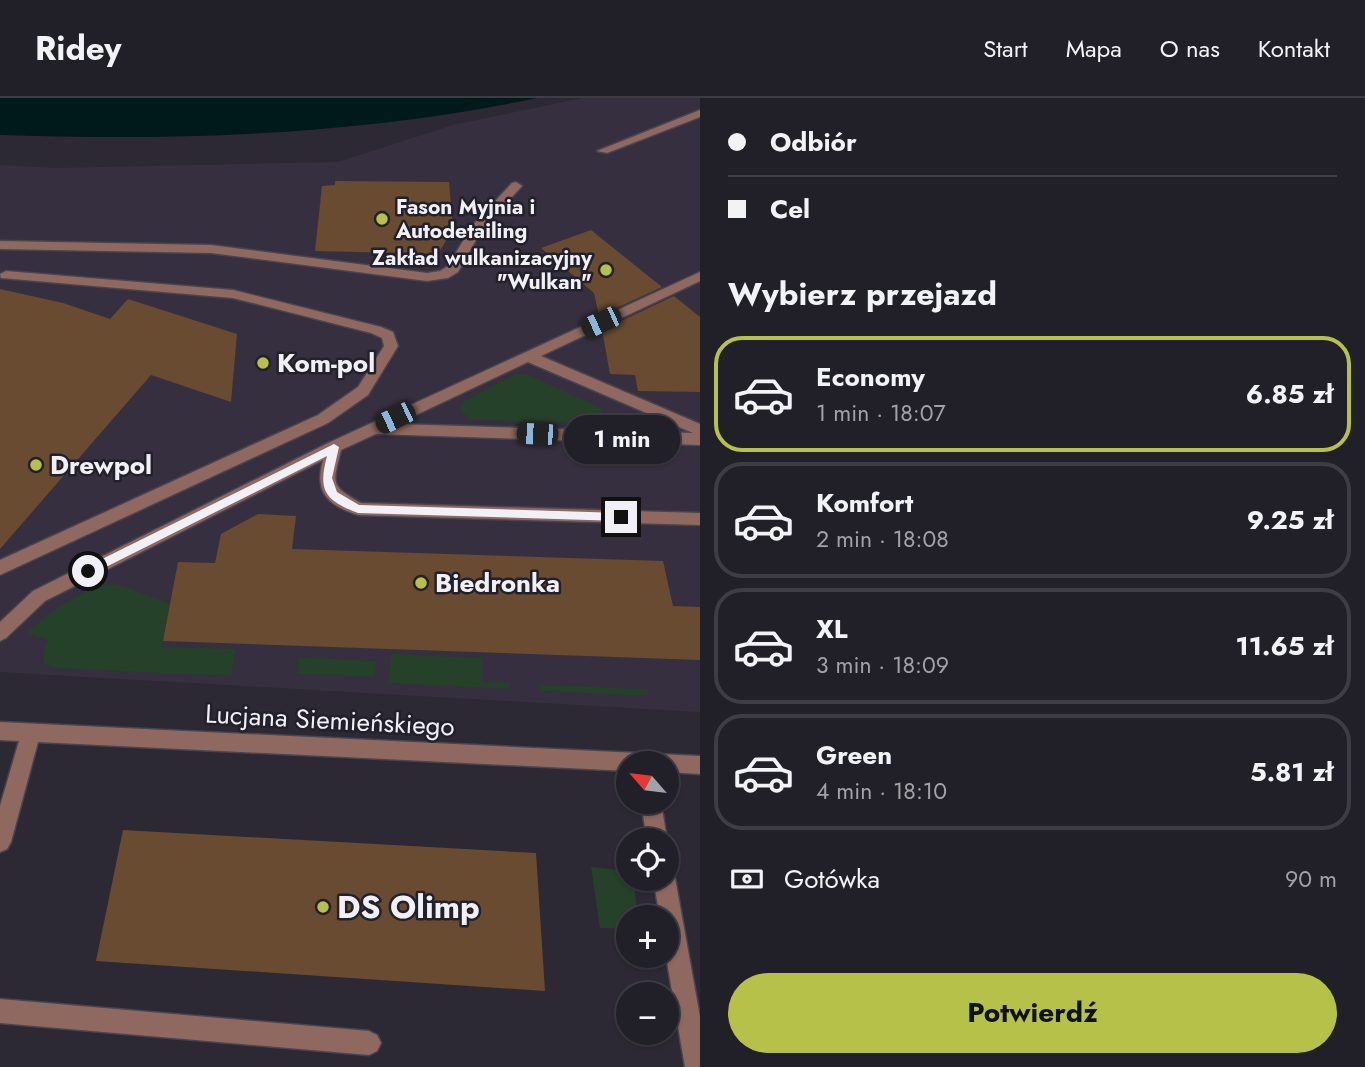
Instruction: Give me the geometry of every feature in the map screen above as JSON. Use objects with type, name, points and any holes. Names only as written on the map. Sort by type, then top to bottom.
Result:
[{"type":"street","points":[[603,151],[700,114]]},
{"type":"street","points":[[0,244],[211,249],[427,277],[443,275],[453,269],[476,229],[516,186]]},
{"type":"street","points":[[0,568],[323,419],[363,391],[391,346],[388,335],[376,330],[233,294],[6,275]]},
{"type":"street","points":[[0,633],[39,596],[334,447],[700,276]]},
{"type":"street","points":[[527,356],[700,429]]},
{"type":"street","points":[[373,429],[700,439]]},
{"type":"street","points":[[334,447],[327,478],[332,495],[358,509],[700,519]]},
{"type":"street","name":"Lucjana Siemieńskiego","points":[[0,731],[616,762]]},
{"type":"street","points":[[0,842],[31,733]]},
{"type":"street","points":[[679,764],[700,765]]},
{"type":"street","points":[[666,891],[697,1067]]},
{"type":"street","points":[[0,1011],[369,1043]]},
{"type":"shaded area","points":[[0,98],[537,98],[337,128],[202,136],[67,137],[0,135]]},
{"type":"shaded area","points":[[583,98],[700,98],[700,712],[0,672],[0,165],[56,168],[338,162],[453,125]]},
{"type":"green space","points":[[516,374],[529,375],[602,409],[599,421],[582,423],[472,420],[460,411],[464,401]]},
{"type":"green space","points":[[117,584],[170,604],[162,647],[236,649],[231,676],[55,668],[44,663],[43,653],[48,640],[27,633],[58,608],[81,595],[93,589]]},
{"type":"green space","points":[[391,654],[482,658],[482,682],[510,683],[510,689],[389,683]]},
{"type":"green space","points":[[299,657],[376,661],[375,677],[298,674]]},
{"type":"green space","points":[[540,685],[647,689],[649,696],[541,691]]},
{"type":"green space","points":[[591,867],[616,870],[616,891],[635,891],[636,905],[616,905],[616,929],[600,928]]},
{"type":"building","name":"Fason Myjnia i Autodetailing","points":[[335,181],[449,182],[453,229],[438,254],[315,251],[322,186],[335,185]]},
{"type":"building","points":[[591,230],[662,287],[599,316],[594,293],[541,248]]},
{"type":"building","name":"Drewpol","points":[[0,289],[63,303],[110,319],[128,299],[237,334],[231,402],[151,375],[0,549]]},
{"type":"building","points":[[674,296],[700,317],[700,392],[638,391],[635,375],[610,374],[602,330]]},
{"type":"building","name":"Biedronka","points":[[258,514],[296,516],[292,549],[663,561],[673,606],[700,607],[700,660],[163,641],[178,562],[215,563],[221,534]]},
{"type":"building","name":"DS Olimp","points":[[123,830],[536,853],[545,991],[96,961]]},
{"type":"place","name":"Fason Myjnia i Autodetailing","points":[[382,219]]},
{"type":"place","name":"Zakład wulkanizacyjny \"Wulkan\"","points":[[606,270]]},
{"type":"place","name":"Kom-pol","points":[[263,363]]},
{"type":"place","name":"Drewpol","points":[[36,465]]},
{"type":"place","name":"Biedronka","points":[[421,583]]},
{"type":"place","name":"DS Olimp","points":[[323,907]]},
{"type":"route","points":[[88,571],[334,447],[327,478],[332,495],[358,509],[621,517]]}]
